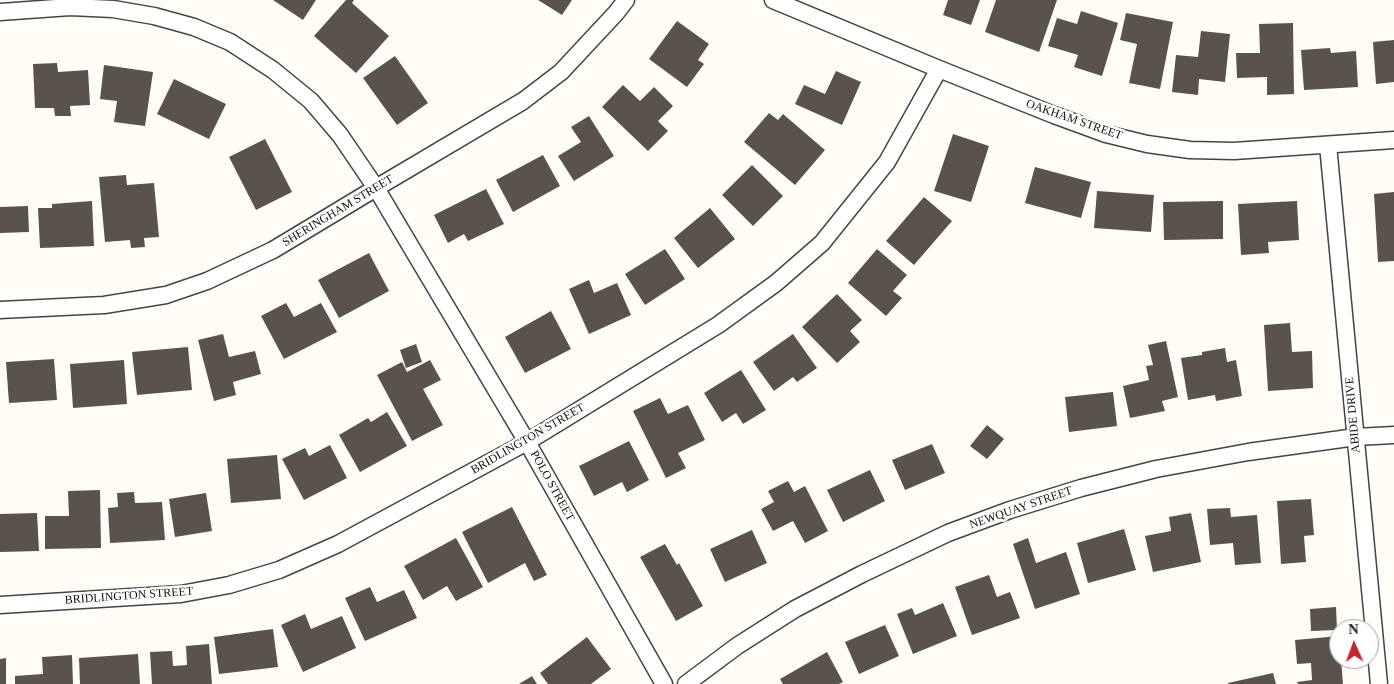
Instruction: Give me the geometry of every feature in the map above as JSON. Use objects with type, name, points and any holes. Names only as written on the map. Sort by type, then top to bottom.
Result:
[{"type":"street","name":"SHERINGHAM STREET","points":[[0,310],[104,305],[166,296],[207,282],[273,250],[523,101],[561,72],[626,0]]},
{"type":"street","name":"OAKHAM STREET","points":[[773,0],[939,69],[1106,134],[1147,144],[1190,150],[1234,152],[1394,140]]},
{"type":"street","name":"POLO STREET","points":[[0,12],[70,8],[113,9],[154,16],[194,27],[230,42],[274,70],[311,101],[340,135],[376,188],[527,442],[664,684]]},
{"type":"street","name":"BRIDLINGTON STREET","points":[[0,605],[181,594],[229,585],[279,570],[338,544],[527,442],[718,325],[776,283],[822,243],[887,162],[939,69]]},
{"type":"street","name":"ABIDE DRIVE","points":[[1328,145],[1380,684]]},
{"type":"street","name":"NEWQUAY STREET","points":[[686,684],[737,646],[795,609],[862,574],[940,537],[1010,510],[1081,488],[1156,469],[1248,452],[1394,435]]},
{"type":"building","points":[[273,0],[316,0],[303,20]]},
{"type":"building","points":[[346,0],[354,0],[352,3],[389,36],[356,73],[314,36]]},
{"type":"building","points":[[538,0],[572,0],[562,15]]},
{"type":"building","points":[[948,0],[980,0],[971,25],[943,15]]},
{"type":"building","points":[[996,0],[1057,0],[1039,52],[985,32]]},
{"type":"building","points":[[1081,11],[1118,23],[1102,76],[1074,67],[1078,55],[1048,46],[1057,18],[1077,24]]},
{"type":"building","points":[[1126,13],[1173,22],[1160,89],[1129,83],[1137,44],[1120,40]]},
{"type":"building","points":[[677,21],[709,44],[698,60],[704,64],[687,87],[649,59]]},
{"type":"building","points":[[1293,23],[1294,94],[1267,95],[1267,77],[1237,78],[1236,53],[1260,53],[1259,24]]},
{"type":"building","points":[[1201,31],[1230,34],[1225,82],[1199,79],[1198,95],[1172,92],[1176,55],[1198,57]]},
{"type":"building","points":[[1394,40],[1394,82],[1376,84],[1373,42]]},
{"type":"building","points":[[1330,48],[1331,53],[1356,51],[1358,87],[1304,90],[1301,50]]},
{"type":"building","points":[[395,56],[428,103],[397,125],[363,78]]},
{"type":"building","points":[[57,63],[58,72],[88,70],[90,105],[70,106],[71,116],[55,116],[54,108],[35,108],[33,64]]},
{"type":"building","points":[[104,65],[153,72],[145,126],[114,122],[117,101],[100,99]]},
{"type":"building","points":[[836,71],[861,82],[842,125],[795,104],[804,85],[825,94]]},
{"type":"building","points":[[174,79],[226,104],[209,139],[157,114]]},
{"type":"building","points":[[623,85],[640,101],[654,87],[673,106],[658,121],[668,131],[648,151],[602,107]]},
{"type":"building","points":[[769,113],[778,120],[783,114],[825,150],[795,185],[744,142]]},
{"type":"building","points":[[589,116],[614,156],[574,181],[558,156],[581,142],[571,127]]},
{"type":"building","points":[[953,134],[989,146],[971,202],[934,191]]},
{"type":"building","points":[[265,139],[292,192],[256,210],[229,157]]},
{"type":"building","points":[[543,155],[560,186],[513,212],[496,180]]},
{"type":"building","points":[[752,165],[783,196],[753,226],[722,195]]},
{"type":"building","points":[[1035,167],[1091,182],[1081,218],[1025,203]]},
{"type":"building","points":[[126,175],[127,185],[154,183],[159,237],[144,238],[145,247],[131,248],[130,240],[105,242],[99,177]]},
{"type":"building","points":[[486,189],[504,224],[468,241],[464,234],[448,243],[434,215]]},
{"type":"building","points":[[1097,191],[1154,195],[1151,232],[1094,228]]},
{"type":"building","points":[[1394,192],[1394,261],[1378,262],[1374,194]]},
{"type":"building","points":[[924,197],[952,221],[914,265],[886,241]]},
{"type":"building","points":[[92,201],[94,246],[40,248],[38,208],[52,208],[52,204]]},
{"type":"building","points":[[1223,201],[1223,239],[1164,240],[1163,202]]},
{"type":"building","points":[[1297,201],[1299,240],[1268,242],[1269,253],[1241,255],[1238,204]]},
{"type":"building","points":[[28,206],[29,232],[0,233],[0,207]]},
{"type":"building","points":[[710,208],[735,239],[698,268],[674,238]]},
{"type":"building","points":[[665,249],[685,279],[645,305],[625,274]]},
{"type":"building","points":[[877,249],[907,275],[893,291],[902,298],[886,316],[848,283]]},
{"type":"building","points":[[369,253],[389,291],[339,318],[318,280]]},
{"type":"building","points":[[589,280],[594,293],[617,283],[631,315],[589,334],[569,289]]},
{"type":"building","points":[[837,294],[862,320],[850,331],[860,342],[837,363],[802,327]]},
{"type":"building","points":[[286,303],[294,317],[321,303],[337,332],[284,359],[261,316]]},
{"type":"building","points":[[551,311],[571,349],[525,373],[505,337]]},
{"type":"building","points":[[1290,323],[1292,352],[1312,351],[1313,388],[1268,391],[1264,325]]},
{"type":"building","points":[[223,334],[229,357],[255,351],[261,374],[233,382],[236,395],[214,401],[198,340]]},
{"type":"building","points":[[793,334],[817,368],[797,382],[793,377],[774,391],[753,362]]},
{"type":"building","points":[[1166,341],[1178,397],[1162,401],[1165,411],[1130,418],[1123,386],[1149,380],[1146,366],[1153,365],[1148,345]]},
{"type":"building","points":[[416,344],[422,362],[406,368],[400,350]]},
{"type":"building","points":[[188,347],[192,390],[137,395],[132,352]]},
{"type":"building","points":[[1225,348],[1227,362],[1236,360],[1242,396],[1216,401],[1215,395],[1188,400],[1181,358],[1202,355],[1202,352]]},
{"type":"building","points":[[54,359],[57,400],[9,403],[6,362]]},
{"type":"building","points":[[124,360],[127,404],[73,408],[70,364]]},
{"type":"building","points":[[430,360],[441,380],[423,389],[443,425],[412,441],[377,375],[402,362],[407,372]]},
{"type":"building","points":[[741,370],[766,410],[743,424],[736,413],[722,422],[704,393]]},
{"type":"building","points":[[1113,392],[1117,426],[1069,432],[1065,397]]},
{"type":"building","points":[[660,398],[668,414],[688,405],[705,440],[678,453],[686,468],[666,478],[633,411]]},
{"type":"building","points":[[387,412],[407,446],[360,472],[339,435],[368,418],[371,422]]},
{"type":"building","points":[[987,425],[1004,439],[987,459],[970,446]]},
{"type":"building","points":[[629,441],[649,480],[627,492],[622,482],[594,496],[579,466]]},
{"type":"building","points":[[932,444],[945,473],[905,490],[892,460]]},
{"type":"building","points":[[330,445],[347,478],[304,500],[282,459],[305,448],[309,456]]},
{"type":"building","points":[[277,455],[281,499],[231,503],[227,459]]},
{"type":"building","points":[[870,470],[885,501],[843,522],[827,490]]},
{"type":"building","points":[[788,481],[794,492],[805,486],[828,531],[805,543],[793,521],[773,531],[761,509],[774,502],[768,491]]},
{"type":"building","points":[[100,490],[101,548],[45,549],[45,516],[69,516],[68,491]]},
{"type":"building","points":[[134,492],[135,503],[162,502],[165,540],[110,543],[108,508],[118,507],[117,493]]},
{"type":"building","points":[[206,493],[212,531],[175,537],[169,499]]},
{"type":"building","points":[[1311,499],[1314,535],[1304,536],[1306,562],[1281,564],[1277,501]]},
{"type":"building","points":[[512,507],[547,575],[534,581],[525,563],[488,583],[462,532]]},
{"type":"building","points":[[1230,508],[1231,517],[1257,515],[1261,563],[1235,565],[1233,543],[1210,545],[1207,509]]},
{"type":"building","points":[[37,513],[39,551],[0,552],[0,514]]},
{"type":"building","points":[[1191,513],[1201,562],[1153,572],[1145,536],[1171,531],[1169,517]]},
{"type":"building","points":[[1124,529],[1136,570],[1088,583],[1077,543]]},
{"type":"building","points":[[752,530],[767,563],[725,582],[710,549]]},
{"type":"building","points":[[456,538],[483,587],[456,601],[447,586],[423,600],[404,566]]},
{"type":"building","points":[[1028,538],[1036,563],[1066,552],[1080,594],[1035,609],[1013,544]]},
{"type":"building","points":[[665,544],[677,565],[679,563],[703,606],[676,621],[640,557]]},
{"type":"building","points":[[989,575],[997,597],[1010,592],[1020,618],[972,635],[955,587]]},
{"type":"building","points":[[370,587],[377,602],[404,590],[417,618],[365,641],[345,598]]},
{"type":"building","points":[[943,603],[957,636],[913,654],[897,614],[912,608],[915,615]]},
{"type":"building","points":[[1336,607],[1337,619],[1329,619],[1329,630],[1311,631],[1310,609]]},
{"type":"building","points":[[305,614],[311,629],[342,616],[356,648],[303,672],[281,625]]},
{"type":"building","points":[[885,625],[899,656],[859,674],[845,642]]},
{"type":"building","points":[[273,629],[278,667],[219,674],[214,637]]},
{"type":"building","points":[[587,637],[611,669],[591,684],[548,684],[540,673]]},
{"type":"building","points":[[1329,637],[1329,669],[1342,669],[1343,684],[1298,684],[1297,682],[1312,680],[1311,663],[1297,664],[1295,640]]},
{"type":"building","points":[[209,644],[212,684],[152,684],[150,652],[172,651],[173,666],[187,665],[186,646]]},
{"type":"building","points":[[827,652],[843,682],[839,684],[783,684],[780,679]]},
{"type":"building","points":[[138,654],[140,684],[80,684],[79,658]]},
{"type":"building","points":[[72,655],[73,684],[15,684],[15,676],[43,674],[42,657]]},
{"type":"building","points":[[6,658],[6,684],[0,684],[0,659]]},
{"type":"building","points":[[1273,673],[1276,684],[1228,684],[1228,683]]},
{"type":"building","points":[[532,676],[537,684],[519,684]]}]
